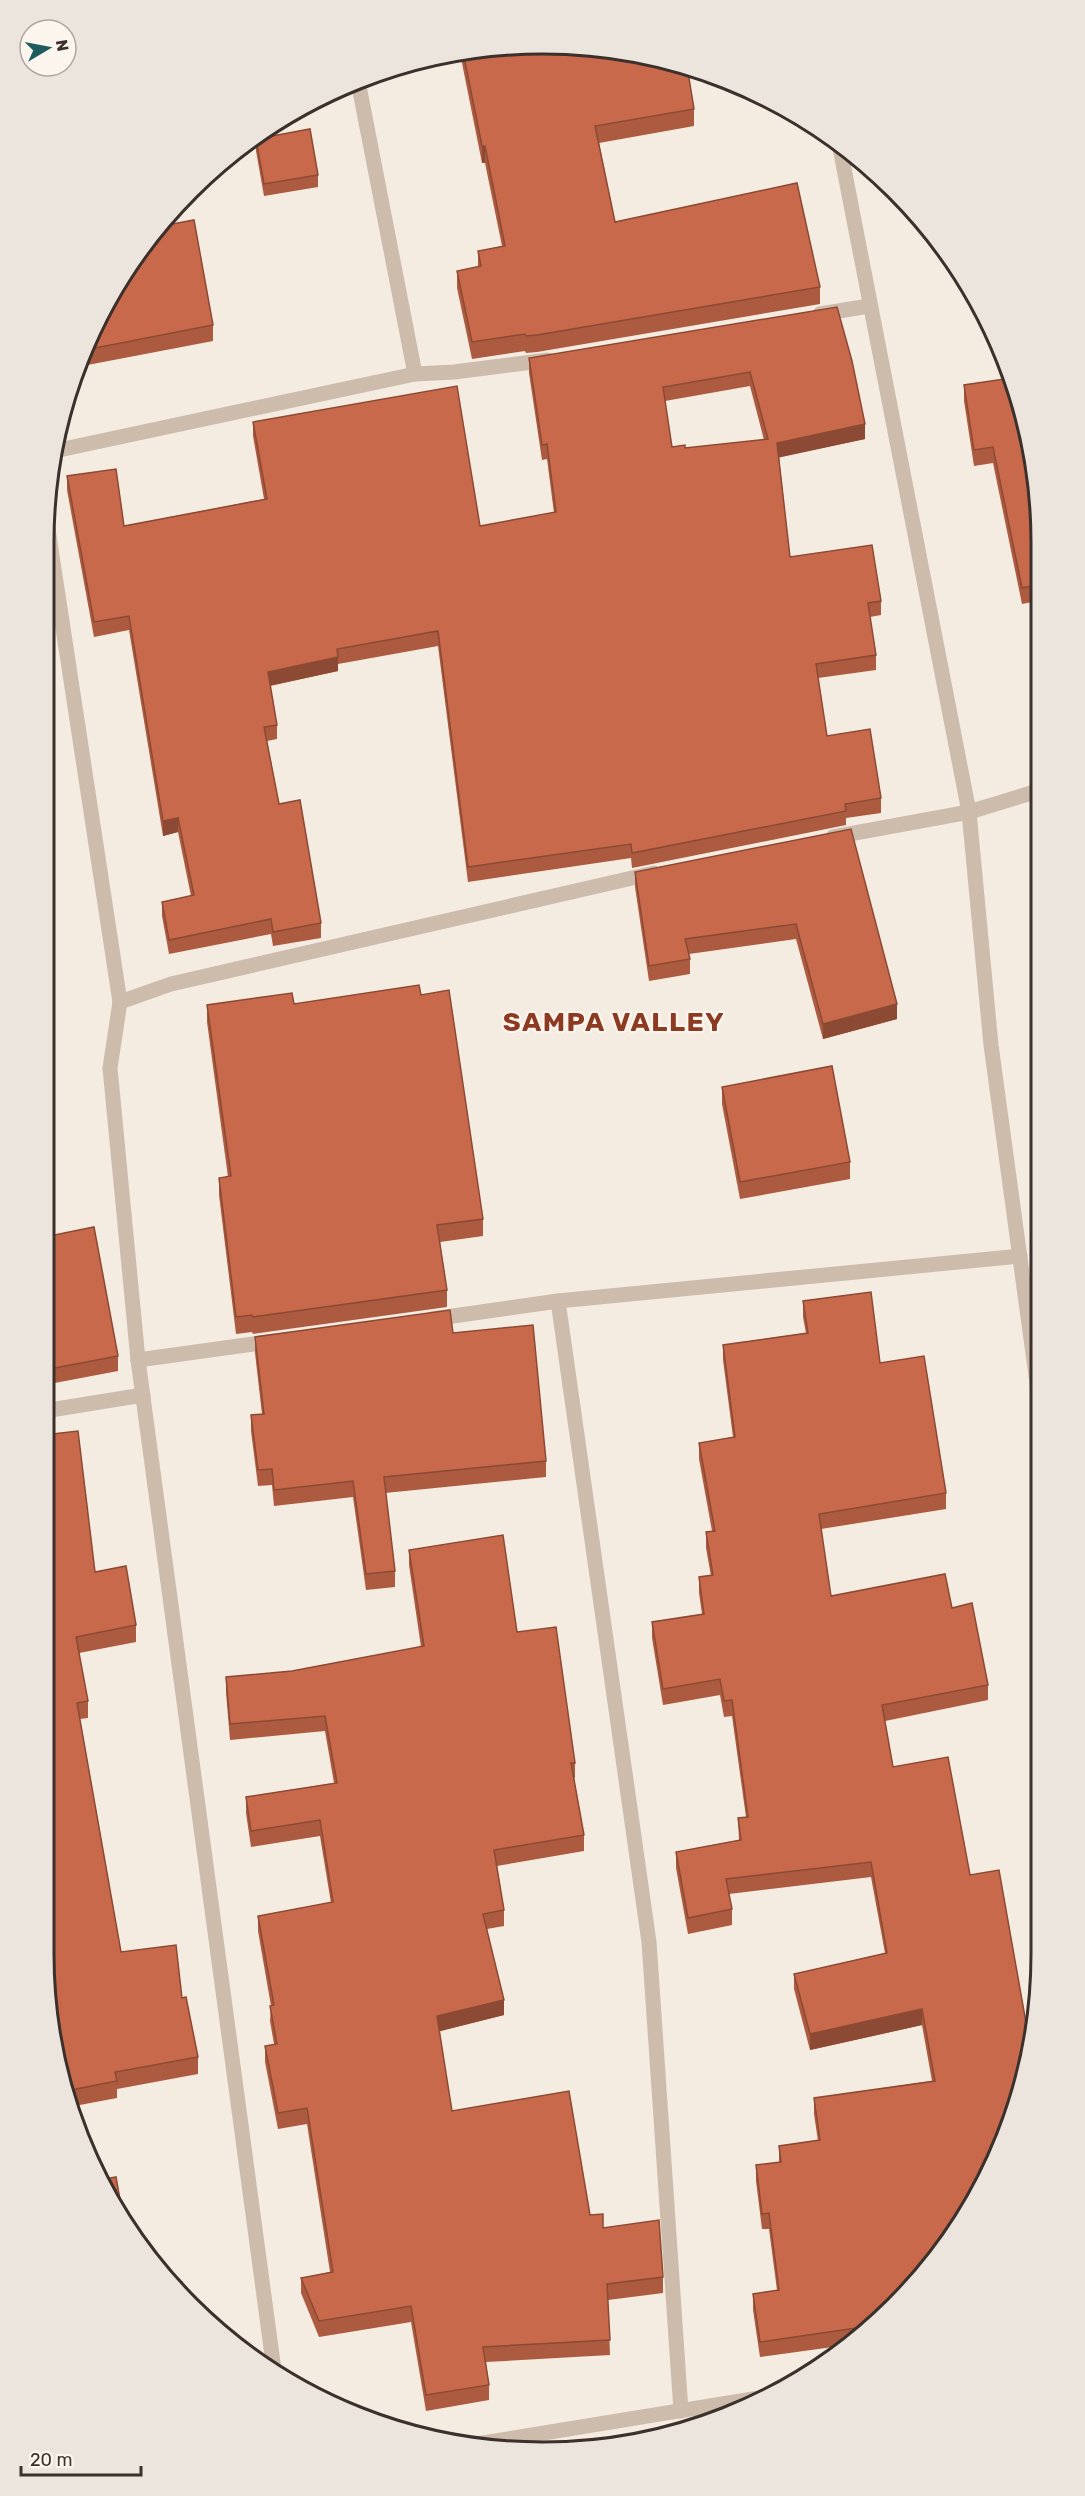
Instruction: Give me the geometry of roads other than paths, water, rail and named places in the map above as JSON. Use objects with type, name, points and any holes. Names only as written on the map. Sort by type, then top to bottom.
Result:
[{"type":"street","points":[[360,90],[415,374]]},
{"type":"street","points":[[841,156],[969,812],[991,1045],[1031,1338]]},
{"type":"street","points":[[801,317],[869,306]]},
{"type":"street","points":[[63,449],[415,374],[453,372],[561,358]]},
{"type":"street","points":[[54,570],[120,1002],[110,1068],[138,1360],[273,2361]]},
{"type":"street","points":[[821,840],[969,812],[1031,793]]},
{"type":"street","points":[[120,1002],[171,984],[672,868]]},
{"type":"street","points":[[418,1321],[558,1301],[1020,1256]]},
{"type":"street","points":[[558,1301],[649,1942],[681,2411]]},
{"type":"street","points":[[138,1360],[290,1339]]},
{"type":"street","points":[[54,1409],[143,1395]]},
{"type":"street","points":[[501,2440],[737,2402]]},
{"type":"district","name":"SAMPA VALLEY","points":[[614,1022]]}]
